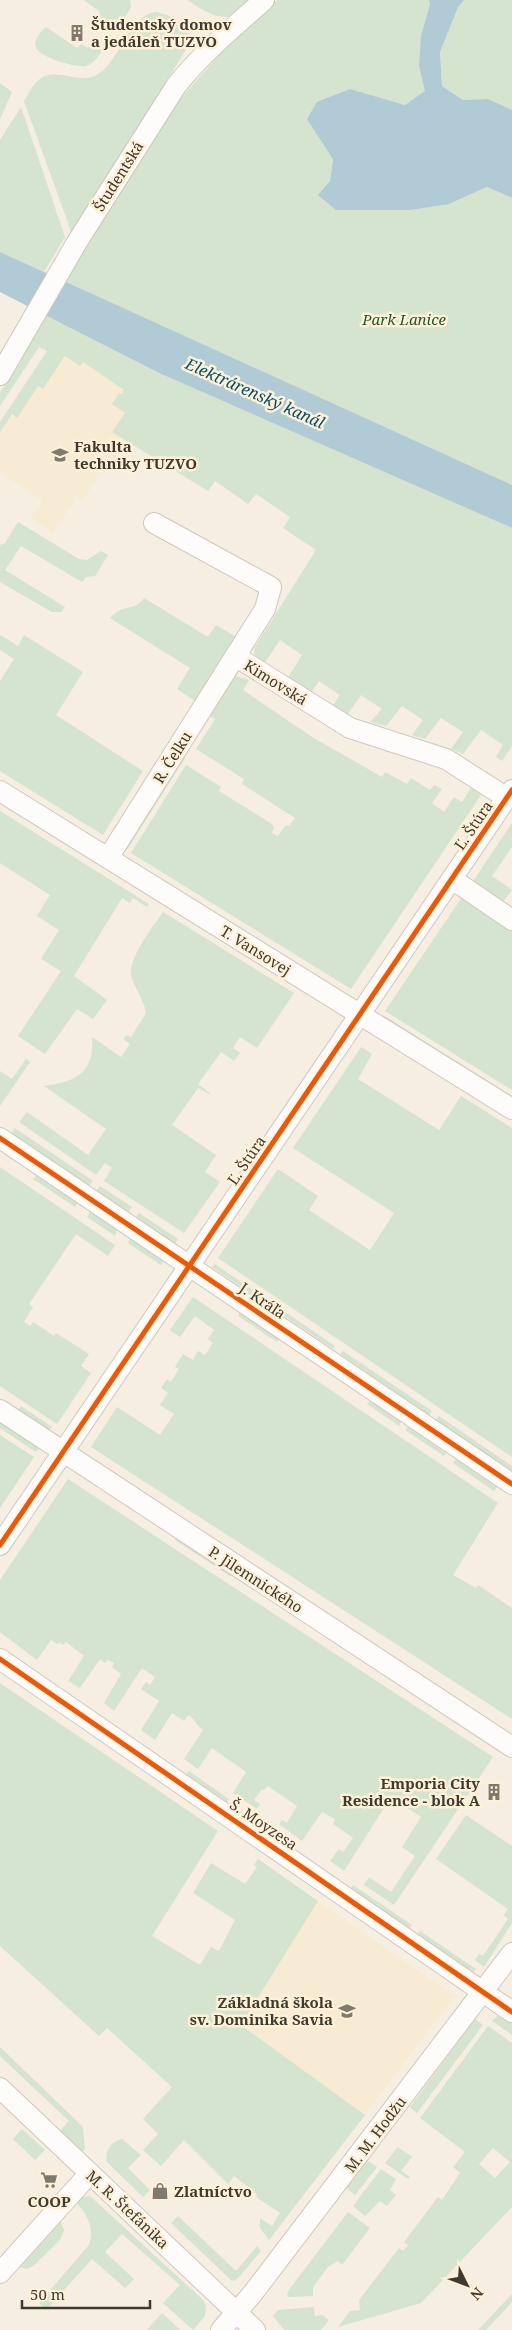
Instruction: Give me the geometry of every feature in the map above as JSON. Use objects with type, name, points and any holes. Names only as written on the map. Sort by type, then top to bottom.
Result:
[{"type":"street","name":"Študentská","points":[[0,375],[70,254],[176,86],[190,68],[264,0]]},
{"type":"street","name":"Kimovská","points":[[154,523],[271,588],[265,609],[235,656],[350,728],[446,759],[509,794]]},
{"type":"street","name":"R. Čelku","points":[[108,858],[235,656]]},
{"type":"street","name":"T. Vansovej","points":[[0,790],[512,1110]]},
{"type":"street","name":"Ľ. Štúra","points":[[0,1545],[509,794]]},
{"type":"street","points":[[452,879],[512,920]]},
{"type":"street","name":"J. Kráľa","points":[[0,1138],[512,1484]]},
{"type":"street","name":"P. Jilemnického","points":[[0,1410],[512,1747]]},
{"type":"street","name":"Š. Moyzesa","points":[[0,1659],[512,2012]]},
{"type":"street","name":"M. M. Hodžu","points":[[221,2330],[237,2313],[512,1953]]},
{"type":"street","name":"M. R. Štefánika","points":[[0,2088],[255,2330]]},
{"type":"street","points":[[0,2273],[90,2174]]},
{"type":"shaded area","name":"Fakulta techniky TUZVO","points":[[66,356],[80,365],[83,362],[124,390],[121,394],[119,393],[112,404],[125,413],[112,432],[128,443],[108,472],[100,467],[99,470],[101,472],[83,500],[74,496],[75,500],[53,533],[31,518],[43,501],[0,472],[0,432],[12,414],[17,417],[38,386],[44,389]]},
{"type":"shaded area","name":"Základná škola sv. Dominika Savia","points":[[318,1901],[455,1996],[365,2115],[241,2025]]},
{"type":"green space","points":[[84,0],[130,0],[131,7],[117,31],[97,17],[100,12]]},
{"type":"green space","points":[[187,0],[252,0],[232,15],[220,17],[208,13]]},
{"type":"green space","name":"Park Lanice","points":[[277,0],[429,0],[430,4],[422,37],[420,57],[426,91],[405,105],[350,89],[333,159],[330,181],[449,204],[487,187],[512,198],[512,485],[64,282],[155,134],[182,97],[222,52]]},
{"type":"green space","points":[[464,0],[512,0],[512,110],[488,99],[463,100],[442,86],[440,52],[458,6]]},
{"type":"green space","points":[[156,12],[168,15],[189,33],[190,43],[72,234],[24,101],[35,84],[47,76],[62,75],[85,78],[93,77],[100,73],[114,58],[139,20]]},
{"type":"green space","points":[[46,27],[77,48],[81,44],[88,48],[93,40],[101,45],[103,49],[96,59],[86,66],[74,65],[50,58],[38,51],[35,44],[40,33]]},
{"type":"green space","points":[[0,83],[12,92],[0,119]]},
{"type":"green space","points":[[21,107],[65,237],[44,272],[0,252],[0,140]]},
{"type":"green space","points":[[46,315],[159,373],[512,528],[512,746],[502,761],[496,757],[503,745],[481,730],[463,754],[451,749],[463,732],[441,718],[425,739],[412,735],[423,720],[402,706],[386,726],[370,722],[382,709],[361,695],[348,714],[332,707],[340,695],[319,681],[310,694],[287,679],[302,655],[280,640],[264,664],[257,659],[254,653],[255,647],[316,550],[283,528],[290,517],[256,494],[248,504],[215,481],[208,491],[112,432],[125,413],[112,404],[119,393],[122,394],[124,390],[83,362],[80,366],[65,356],[43,389],[38,386],[17,418],[12,414],[0,432],[0,422],[47,351],[39,347],[0,406],[0,393]]},
{"type":"green space","points":[[18,522],[79,559],[87,560],[101,551],[108,555],[95,576],[86,577],[82,582],[21,546],[5,570],[65,607],[61,612],[52,612],[0,582],[0,545],[5,543]]},
{"type":"green space","points":[[144,598],[208,637],[216,625],[238,638],[198,703],[177,689],[190,668],[110,618],[115,613],[137,605]]},
{"type":"green space","points":[[0,635],[18,646],[24,635],[83,672],[56,715],[143,771],[103,835],[0,771],[0,681],[14,659],[0,650]]},
{"type":"green space","points":[[235,676],[249,680],[243,690],[312,737],[382,777],[385,772],[407,784],[411,778],[430,790],[434,785],[442,789],[432,803],[444,812],[454,797],[462,802],[471,788],[481,795],[351,989],[131,853],[186,765],[221,787],[219,791],[272,824],[274,827],[272,833],[278,836],[286,825],[289,826],[295,818],[242,784],[244,779],[196,749],[215,719],[207,714]]},
{"type":"green space","points":[[182,756],[185,758],[127,850],[124,848]]},
{"type":"green space","points":[[0,811],[149,904],[147,907],[133,898],[130,903],[122,898],[74,976],[107,1000],[93,1019],[77,1009],[45,1054],[18,1036],[61,971],[41,959],[59,930],[37,916],[50,895],[0,863]]},
{"type":"green space","points":[[512,823],[512,847],[492,876],[512,890],[503,902],[472,883]]},
{"type":"green space","points":[[462,897],[512,930],[512,1090],[385,1011]]},
{"type":"green space","points":[[163,912],[294,993],[257,1048],[240,1037],[233,1048],[240,1053],[234,1061],[221,1052],[198,1084],[211,1095],[198,1088],[172,1125],[216,1155],[205,1172],[220,1182],[184,1233],[104,1181],[112,1168],[105,1163],[96,1175],[19,1122],[27,1112],[88,1155],[106,1129],[44,1086],[65,1082],[74,1078],[87,1067],[92,1049],[92,1037],[121,1057],[130,1044],[123,1039],[127,1035],[131,1037],[146,1013],[131,974],[134,958]]},
{"type":"green space","points":[[383,1015],[512,1096],[512,1100],[381,1018]]},
{"type":"green space","points":[[361,1047],[372,1054],[358,1079],[439,1130],[461,1096],[512,1128],[512,1457],[218,1258],[278,1169],[318,1196],[309,1210],[370,1250],[394,1213],[293,1148]]},
{"type":"green space","points":[[26,1059],[30,1062],[0,1106],[0,1071],[12,1079]]},
{"type":"green space","points":[[15,1128],[93,1181],[89,1186],[11,1134]]},
{"type":"green space","points":[[0,1167],[115,1245],[108,1256],[76,1234],[29,1304],[33,1307],[24,1322],[30,1326],[33,1322],[54,1336],[56,1333],[89,1354],[81,1366],[91,1373],[57,1424],[0,1386]]},
{"type":"green space","points":[[37,1175],[78,1202],[75,1207],[33,1179]]},
{"type":"green space","points":[[100,1186],[132,1207],[128,1213],[96,1191]]},
{"type":"green space","points":[[90,1212],[117,1229],[115,1236],[87,1217]]},
{"type":"green space","points":[[139,1213],[178,1239],[175,1244],[135,1218]]},
{"type":"green space","points":[[130,1238],[164,1261],[161,1265],[128,1243]]},
{"type":"green space","points":[[215,1264],[335,1346],[333,1349],[212,1267]]},
{"type":"green space","points":[[193,1297],[498,1503],[453,1575],[476,1588],[478,1585],[512,1608],[512,1719],[91,1447],[117,1407],[160,1435],[174,1414],[160,1405],[168,1393],[161,1388],[167,1379],[171,1382],[179,1369],[175,1367],[183,1354],[193,1360],[198,1351],[205,1355],[213,1343],[208,1339],[214,1330],[195,1316],[180,1337],[170,1330]]},
{"type":"green space","points":[[240,1312],[279,1339],[277,1342],[238,1316]]},
{"type":"green space","points":[[343,1351],[432,1411],[429,1415],[340,1354]]},
{"type":"green space","points":[[370,1401],[401,1422],[399,1426],[367,1404]]},
{"type":"green space","points":[[21,1406],[52,1427],[48,1433],[17,1412]]},
{"type":"green space","points":[[439,1416],[512,1466],[512,1471],[436,1420]]},
{"type":"green space","points":[[0,1420],[40,1446],[36,1452],[0,1428]]},
{"type":"green space","points":[[408,1427],[446,1453],[444,1456],[405,1430]]},
{"type":"green space","points":[[0,1435],[34,1457],[0,1508]]},
{"type":"green space","points":[[456,1459],[497,1487],[494,1491],[453,1463]]},
{"type":"green space","points":[[68,1479],[493,1757],[394,1905],[364,1885],[369,1877],[391,1892],[415,1856],[402,1847],[421,1817],[391,1797],[344,1871],[330,1861],[339,1849],[343,1852],[353,1838],[333,1824],[335,1819],[322,1812],[302,1841],[279,1824],[282,1820],[287,1823],[297,1806],[268,1786],[264,1790],[262,1789],[254,1800],[260,1804],[257,1809],[233,1793],[246,1772],[212,1748],[198,1769],[184,1759],[203,1730],[188,1715],[184,1721],[172,1713],[155,1740],[141,1730],[159,1701],[141,1689],[146,1682],[150,1685],[155,1677],[142,1668],[114,1711],[104,1703],[121,1674],[112,1667],[114,1663],[108,1660],[105,1663],[100,1659],[80,1688],[68,1681],[84,1656],[66,1642],[63,1645],[60,1642],[58,1644],[51,1640],[37,1660],[0,1632],[0,1580]]},
{"type":"green space","points":[[177,1536],[233,1573],[230,1576],[175,1540]]},
{"type":"green space","points":[[0,1683],[218,1831],[152,1936],[200,1965],[211,1947],[219,1951],[235,1920],[193,1893],[211,1863],[245,1884],[257,1867],[254,1865],[258,1859],[318,1901],[241,2025],[365,2115],[269,2240],[260,2228],[260,2218],[272,2226],[280,2213],[256,2197],[257,2194],[234,2176],[228,2184],[184,2140],[161,2166],[143,2150],[158,2134],[143,2119],[172,2087],[107,2028],[99,2036],[0,1946]]},
{"type":"green space","points":[[189,1771],[229,1799],[227,1802],[186,1774]]},
{"type":"green space","points":[[466,1815],[512,1846],[512,1923],[484,1967],[475,1960],[479,1954],[483,1956],[508,1919],[504,1915],[508,1909],[436,1859]]},
{"type":"green space","points":[[353,1885],[412,1925],[409,1929],[351,1888]]},
{"type":"green space","points":[[420,1931],[476,1969],[474,1972],[418,1934]]},
{"type":"green space","points":[[499,2014],[512,2023],[512,2035],[492,2021]]},
{"type":"green space","points":[[475,2019],[483,2025],[417,2113],[410,2107]]},
{"type":"green space","points":[[488,2026],[512,2043],[512,2207],[421,2303],[338,2327],[350,2311],[360,2310],[359,2300],[399,2248],[403,2251],[408,2245],[404,2242],[438,2197],[442,2200],[460,2173],[453,2167],[465,2152],[420,2118]],"holes":[[[493,2148],[510,2162],[495,2178],[479,2164]]]},
{"type":"green space","points":[[0,2047],[83,2127],[85,2150],[79,2152],[60,2131],[69,2121],[0,2056]]},
{"type":"green space","points":[[22,2129],[45,2150],[35,2160],[13,2139]]},
{"type":"green space","points":[[122,2139],[141,2155],[128,2168],[150,2190],[143,2197],[107,2162],[108,2150],[115,2142]]},
{"type":"green space","points":[[398,2147],[412,2157],[401,2171],[410,2177],[408,2179],[385,2163]]},
{"type":"green space","points":[[367,2160],[377,2167],[355,2195],[346,2188]]},
{"type":"green space","points":[[381,2169],[396,2179],[390,2190],[396,2195],[387,2206],[380,2201],[365,2216],[353,2206]]},
{"type":"green space","points":[[90,2196],[203,2300],[206,2305],[205,2316],[193,2330],[163,2303],[180,2285],[122,2234],[105,2252],[134,2279],[125,2288],[92,2259],[46,2310],[39,2303],[89,2245],[91,2233],[89,2222],[77,2203],[82,2197]]},
{"type":"green space","points":[[348,2212],[370,2228],[342,2265],[338,2261],[328,2267],[313,2287],[313,2296],[289,2297],[287,2295],[288,2291]]},
{"type":"green space","points":[[178,2216],[236,2271],[257,2246],[261,2251],[239,2277],[234,2281],[231,2280],[171,2223]]},
{"type":"green space","points":[[60,2220],[64,2230],[60,2240],[32,2267],[26,2269],[17,2266]]},
{"type":"green space","points":[[512,2294],[512,2302],[486,2330],[478,2330]]},
{"type":"green space","points":[[314,2307],[315,2316],[322,2315],[329,2320],[321,2330],[284,2330],[273,2316],[278,2310]]},
{"type":"green space","points":[[162,2313],[180,2330],[147,2330]]},
{"type":"water","points":[[429,0],[464,0],[458,7],[440,52],[442,86],[463,100],[488,99],[512,110],[512,198],[487,187],[449,204],[410,210],[336,210],[318,195],[330,181],[333,159],[307,119],[317,102],[350,89],[405,105],[425,91],[419,66],[421,36],[430,4]]},
{"type":"water","name":"Elektrárenský kanál","points":[[0,252],[512,485],[512,528],[159,373],[0,292]]},
{"type":"cycle path","points":[[0,1545],[512,790]]},
{"type":"cycle path","points":[[0,1138],[512,1484]]},
{"type":"cycle path","points":[[0,1659],[512,2012]]},
{"type":"place","name":"Študentský domov a jedáleň TUZVO","points":[[77,33]]},
{"type":"place","name":"Fakulta techniky TUZVO","points":[[60,455]]},
{"type":"place","name":"Emporia City Residence - blok A","points":[[494,1792]]},
{"type":"place","name":"Základná škola sv. Dominika Savia","points":[[347,2011]]},
{"type":"place","name":"COOP","points":[[49,2180]]},
{"type":"place","name":"Zlatníctvo","points":[[160,2191]]}]
